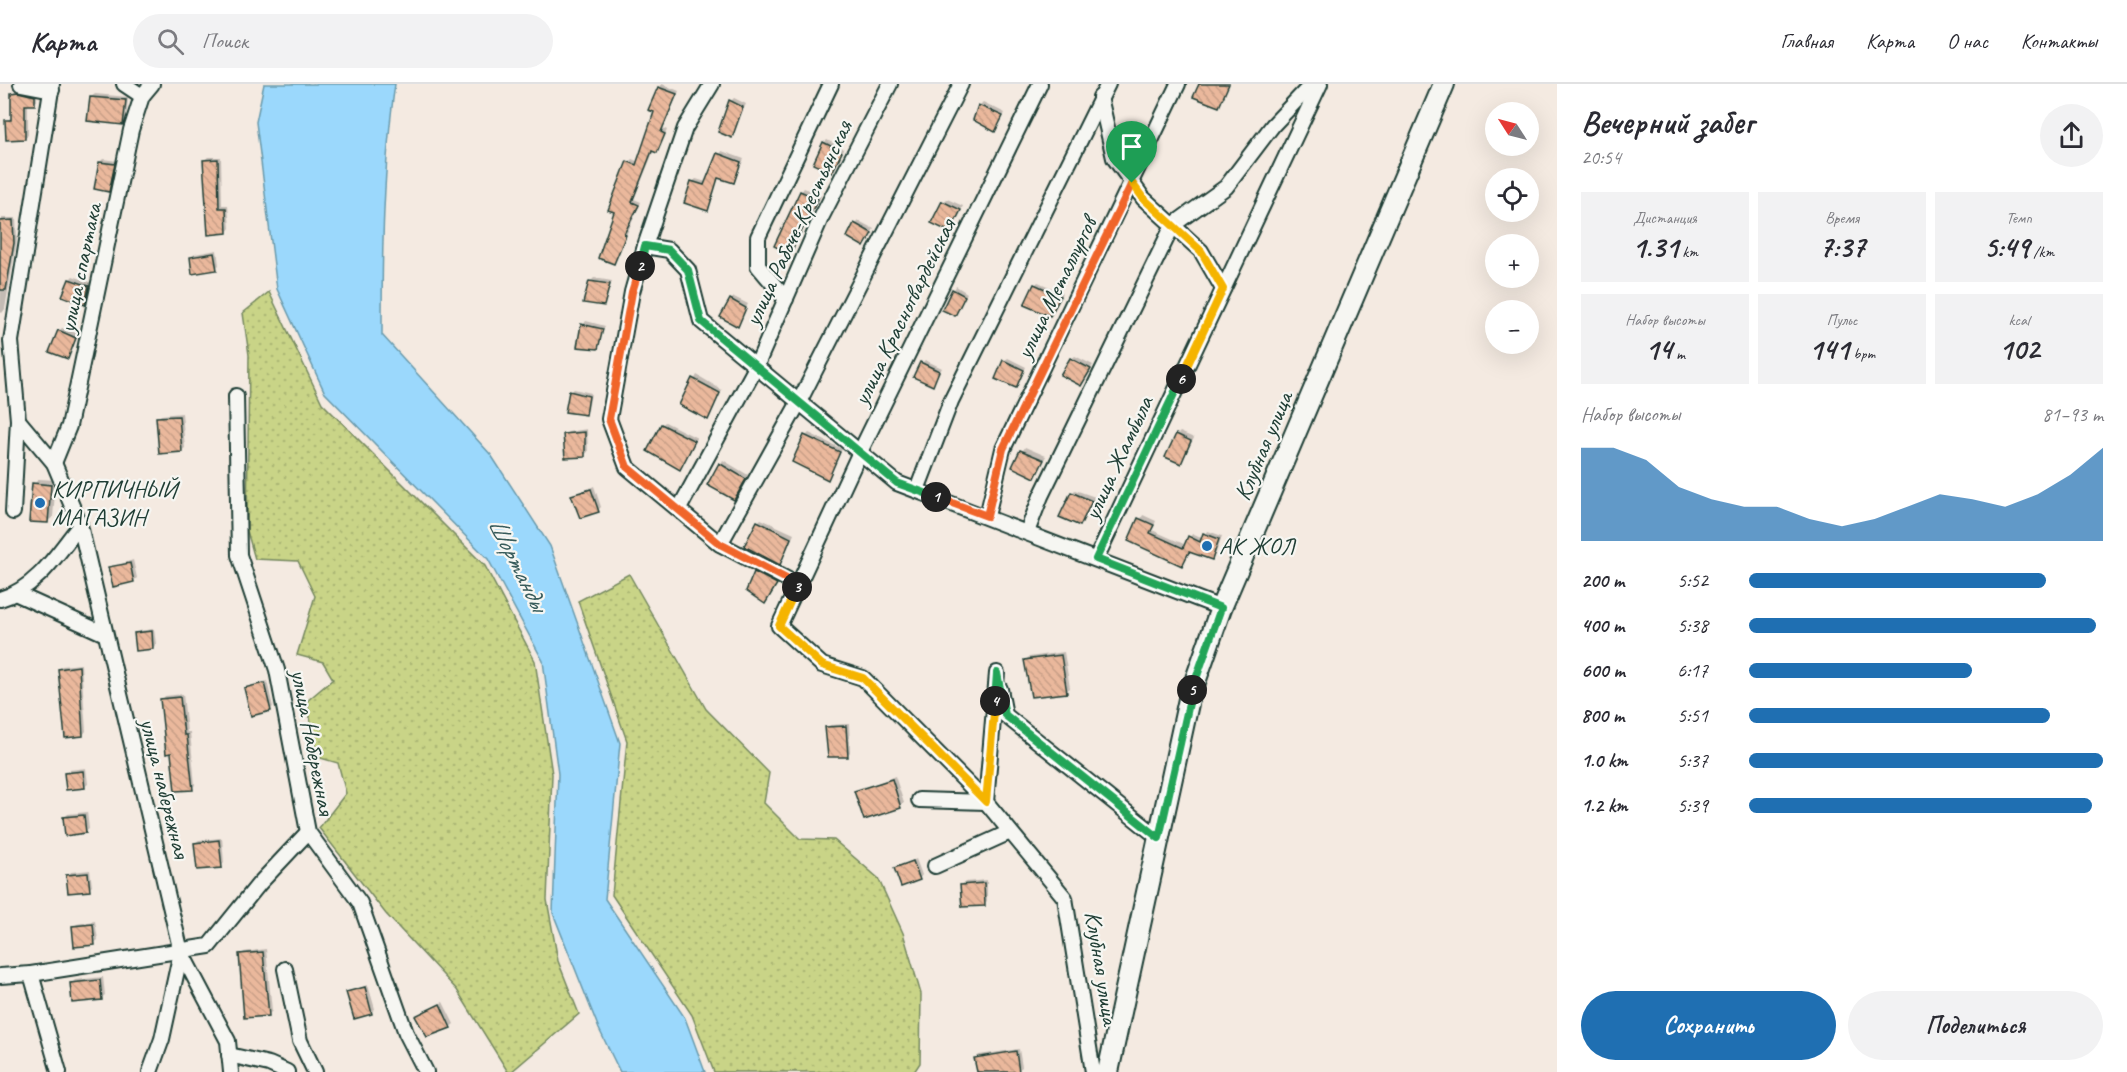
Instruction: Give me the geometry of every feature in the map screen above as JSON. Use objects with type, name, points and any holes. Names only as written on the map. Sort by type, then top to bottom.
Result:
[{"type":"street","points":[[14,512],[18,420],[11,341],[52,87],[21,84]]},
{"type":"street","points":[[124,84],[142,96]]},
{"type":"street","name":"улица спартака","points":[[54,463],[69,426],[131,130],[142,96],[152,84]]},
{"type":"street","points":[[712,84],[685,128],[645,246],[632,292],[609,419],[627,467],[720,544],[798,585]]},
{"type":"street","points":[[786,299],[759,266],[758,237],[831,84]]},
{"type":"street","name":"улица Рабоче-Крестьянская","points":[[679,509],[756,367],[821,218],[890,84]]},
{"type":"street","points":[[720,544],[800,402],[961,84]]},
{"type":"street","name":"улица Красногвардейская","points":[[779,626],[860,452],[1040,84]]},
{"type":"street","points":[[1098,84],[1114,158],[1143,198],[1201,251],[1223,289]]},
{"type":"street","points":[[917,490],[951,400],[1108,84]]},
{"type":"street","name":"улица Металлургов","points":[[987,516],[1003,449],[1179,84]]},
{"type":"street","points":[[1027,532],[1041,496],[1173,225],[1226,187],[1273,125],[1312,84]]},
{"type":"street","name":"улица Жамбыла","points":[[1096,559],[1320,84]]},
{"type":"street","name":"Клубная улица","points":[[1108,1072],[1189,699],[1221,608],[1444,84]]},
{"type":"street","points":[[645,246],[669,250],[688,270],[701,321],[897,483],[1221,608]]},
{"type":"street","name":"улица Набережная","points":[[236,396],[239,555],[277,670],[308,832],[360,903],[406,1033],[426,1072]]},
{"type":"street","name":"улица набережная","points":[[18,420],[54,463],[80,525],[182,952],[210,946],[259,884],[308,832]]},
{"type":"street","points":[[0,599],[17,594],[46,568],[80,525]]},
{"type":"street","points":[[17,594],[105,634]]},
{"type":"street","name":"Клубная улица","points":[[779,626],[822,665],[863,678],[986,802],[1065,898],[1093,1072]]},
{"type":"street","points":[[919,800],[986,802],[997,673],[1005,715],[1159,838]]},
{"type":"street","points":[[935,866],[1010,832]]},
{"type":"street","points":[[0,976],[31,974],[182,952]]},
{"type":"street","points":[[182,952],[228,1041],[231,1072]]},
{"type":"street","points":[[150,1072],[162,1038],[182,952]]},
{"type":"street","points":[[285,969],[300,1041],[315,1072]]},
{"type":"street","points":[[31,974],[59,1072]]},
{"type":"street","points":[[229,1055],[269,1064],[287,1072]]},
{"type":"green space","points":[[269,292],[322,403],[485,566],[535,661],[552,774],[547,900],[558,961],[579,1014],[511,1072],[508,1072],[457,990],[386,914],[319,828],[346,793],[338,763],[317,757],[307,701],[333,679],[323,662],[297,655],[315,596],[298,561],[255,559],[247,531],[249,355],[243,313]]},
{"type":"green space","points":[[629,574],[706,709],[769,773],[764,803],[800,839],[834,840],[878,878],[903,933],[921,994],[920,1063],[914,1072],[714,1072],[692,1015],[612,895],[627,741],[578,601]]},
{"type":"water","name":"Шортанды","points":[[264,84],[395,84],[386,178],[382,335],[491,455],[550,546],[620,743],[605,899],[685,1018],[705,1072],[620,1072],[599,1029],[553,913],[558,774],[543,661],[488,559],[325,393],[277,289],[256,122]]},
{"type":"building","points":[[1199,84],[1229,84],[1219,107],[1193,97]]},
{"type":"building","points":[[658,87],[677,94],[661,132],[665,134],[657,153],[652,151],[632,202],[639,205],[624,234],[626,235],[614,264],[598,258],[614,212],[608,210],[627,161],[636,165],[654,112],[648,110]]},
{"type":"building","points":[[18,92],[35,96],[35,105],[25,105],[25,139],[6,140],[5,120],[11,120],[11,93]]},
{"type":"building","points":[[90,97],[126,100],[123,125],[87,121]]},
{"type":"building","points":[[729,100],[743,107],[732,138],[718,132]]},
{"type":"building","points":[[978,105],[1003,116],[995,132],[973,120]]},
{"type":"building","points":[[823,142],[842,152],[832,173],[813,164]]},
{"type":"building","points":[[717,153],[741,162],[734,183],[718,178],[708,211],[684,203],[691,181],[704,185]]},
{"type":"building","points":[[218,159],[219,208],[226,208],[227,233],[208,235],[203,160]]},
{"type":"building","points":[[99,162],[115,164],[109,192],[94,189]]},
{"type":"building","points":[[800,191],[818,199],[790,254],[774,246]]},
{"type":"building","points":[[942,201],[961,210],[950,232],[931,223]]},
{"type":"building","points":[[13,220],[14,243],[6,290],[0,290],[0,221]]},
{"type":"building","points":[[854,223],[872,233],[864,247],[847,237]]},
{"type":"building","points":[[214,253],[217,270],[192,274],[190,257]]},
{"type":"building","points":[[69,279],[89,286],[85,305],[62,296]]},
{"type":"building","points":[[589,281],[610,284],[604,306],[583,303]]},
{"type":"building","points":[[1034,284],[1061,296],[1050,316],[1024,305]]},
{"type":"building","points":[[952,289],[965,296],[955,316],[942,310]]},
{"type":"building","points":[[730,299],[746,308],[738,327],[720,317]]},
{"type":"building","points":[[581,324],[603,329],[598,349],[577,347]]},
{"type":"building","points":[[58,330],[76,338],[68,359],[49,352]]},
{"type":"building","points":[[1070,358],[1091,369],[1081,386],[1060,375]]},
{"type":"building","points":[[1003,360],[1024,370],[1016,388],[995,379]]},
{"type":"building","points":[[920,362],[939,371],[933,386],[913,377]]},
{"type":"building","points":[[692,378],[720,393],[708,420],[679,405]]},
{"type":"building","points":[[569,391],[589,396],[586,415],[565,412]]},
{"type":"building","points":[[179,416],[182,452],[159,454],[156,417]]},
{"type":"building","points":[[661,424],[695,441],[680,470],[647,451]]},
{"type":"building","points":[[585,432],[585,457],[565,458],[563,434]]},
{"type":"building","points":[[1176,434],[1191,441],[1181,464],[1165,457]]},
{"type":"building","points":[[804,435],[840,452],[828,480],[792,462]]},
{"type":"building","points":[[1020,450],[1044,460],[1035,478],[1012,467]]},
{"type":"building","points":[[719,463],[746,479],[734,500],[707,485]]},
{"type":"building","name":"КИРПИЧНЫЙ МАГАЗИН","points":[[32,483],[51,485],[48,523],[29,522]]},
{"type":"building","points":[[591,489],[599,512],[580,518],[571,495]]},
{"type":"building","points":[[1071,492],[1092,501],[1080,526],[1059,517]]},
{"type":"building","points":[[1138,518],[1154,525],[1150,533],[1183,548],[1188,536],[1200,542],[1203,533],[1219,539],[1212,560],[1189,552],[1182,566],[1128,541]]},
{"type":"building","points":[[757,521],[791,538],[780,565],[744,546]]},
{"type":"building","points":[[130,563],[134,582],[113,587],[108,567]]},
{"type":"building","points":[[754,572],[777,584],[765,604],[746,591]]},
{"type":"building","points":[[152,631],[153,649],[136,651],[134,633]]},
{"type":"building","points":[[1061,655],[1067,693],[1031,697],[1024,660]]},
{"type":"building","points":[[79,666],[83,736],[65,738],[58,669]]},
{"type":"building","points":[[264,683],[271,711],[251,716],[244,688]]},
{"type":"building","points":[[180,697],[193,790],[175,791],[171,753],[166,754],[160,699]]},
{"type":"building","points":[[846,726],[848,757],[828,757],[825,727]]},
{"type":"building","points":[[83,771],[85,788],[66,790],[64,773]]},
{"type":"building","points":[[892,779],[901,808],[864,820],[854,791]]},
{"type":"building","points":[[84,815],[86,833],[65,836],[63,817]]},
{"type":"building","points":[[219,840],[222,868],[197,870],[194,843]]},
{"type":"building","points":[[913,861],[920,880],[901,887],[894,868]]},
{"type":"building","points":[[88,873],[90,891],[68,893],[66,875]]},
{"type":"building","points":[[984,883],[985,906],[962,907],[960,885]]},
{"type":"building","points":[[93,924],[95,945],[74,947],[72,926]]},
{"type":"building","points":[[263,952],[269,1016],[244,1018],[239,954]]},
{"type":"building","points":[[100,980],[102,1000],[72,1003],[70,983]]},
{"type":"building","points":[[365,987],[372,1014],[354,1019],[346,992]]},
{"type":"building","points":[[440,1004],[451,1028],[427,1037],[415,1016]]},
{"type":"building","points":[[1016,1051],[1019,1072],[977,1072],[974,1058]]},
{"type":"place","name":"КИРПИЧНЫЙ МАГАЗИН","points":[[40,503]]},
{"type":"place","name":"АК ЖОЛ","points":[[1207,546]]},
{"type":"route","points":[[1132,183],[1143,198],[1201,251],[1223,289],[1096,559],[1221,608],[1189,699],[1159,838],[1005,715],[997,673],[986,802],[863,678],[822,665],[779,626],[798,585],[720,544],[627,467],[609,419],[632,292],[645,246],[669,250],[688,270],[701,321],[897,483],[987,516],[1003,449],[1132,183]]}]
